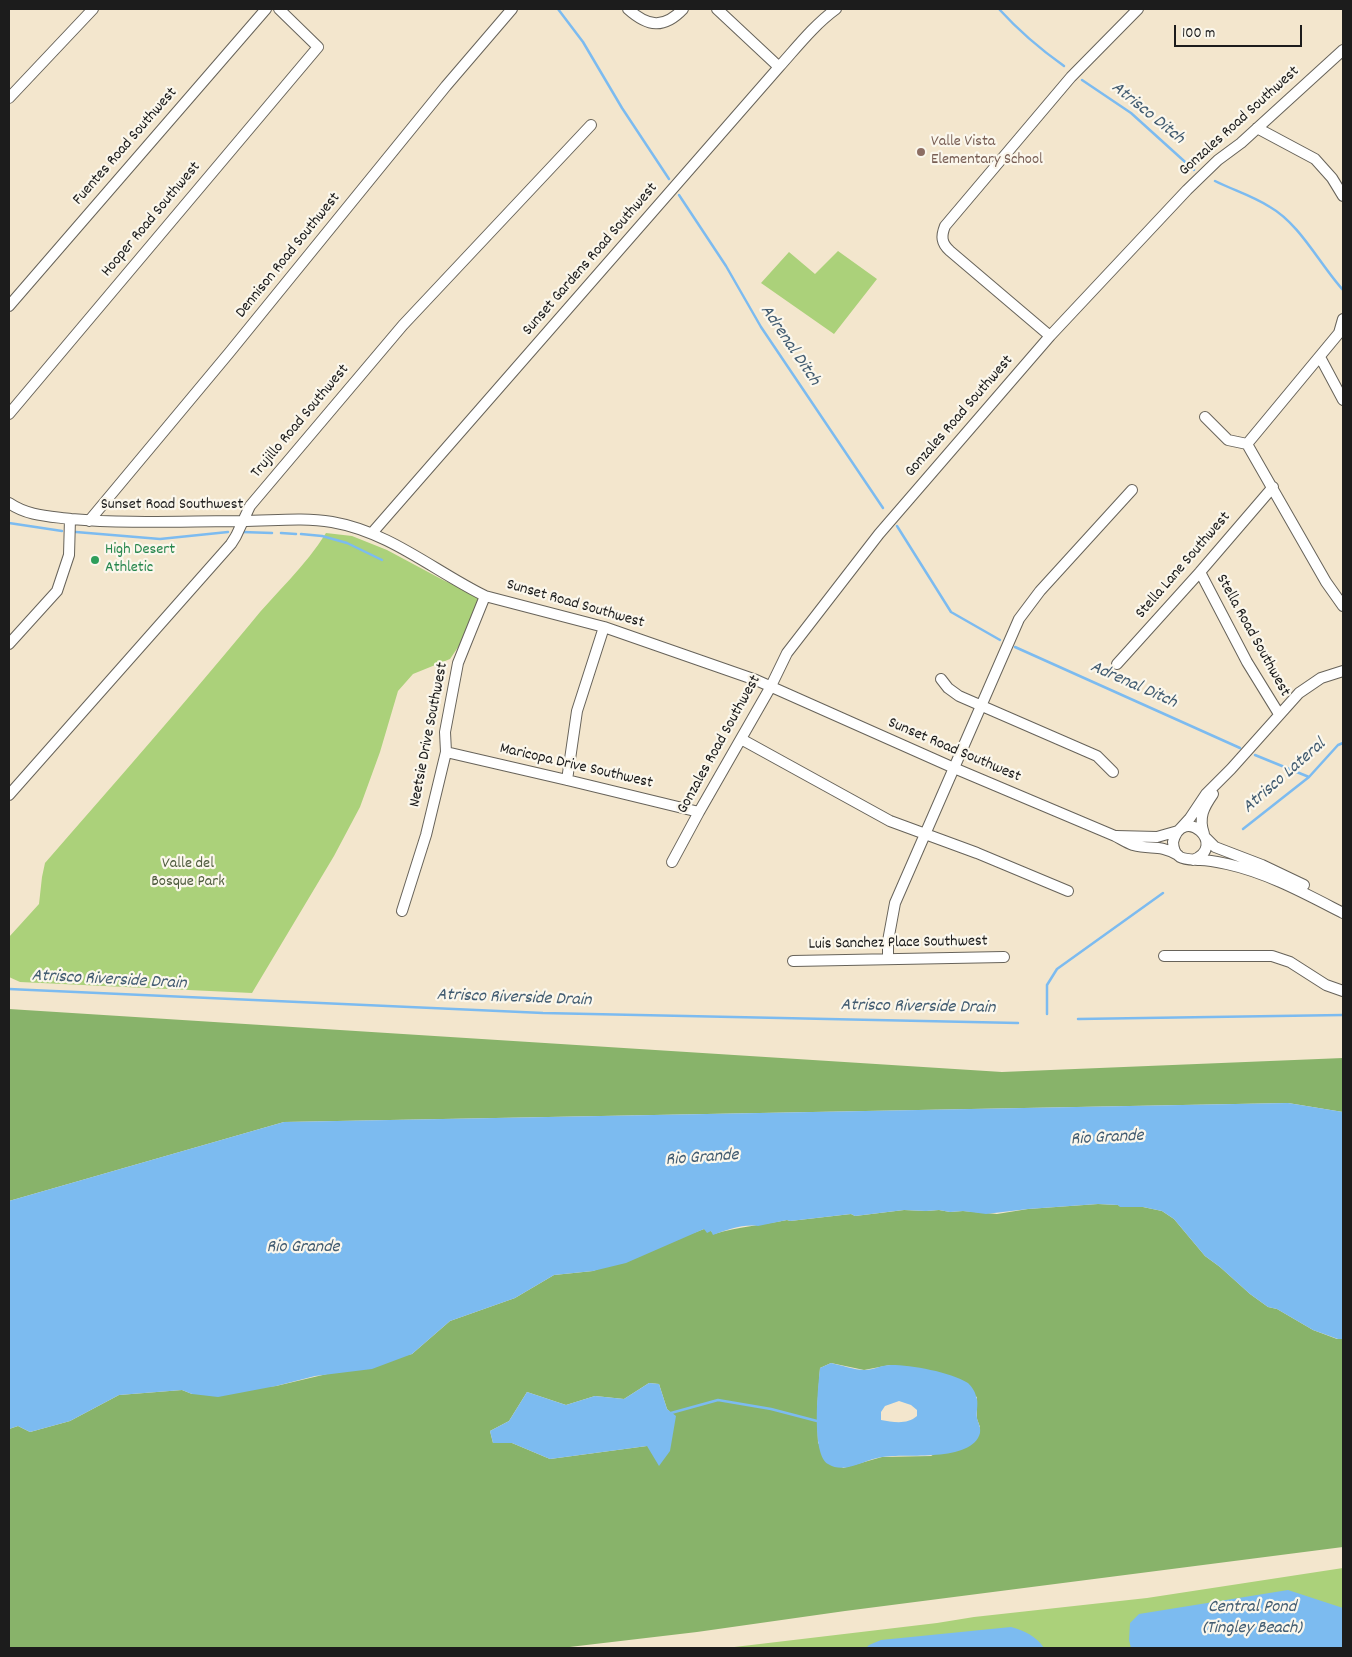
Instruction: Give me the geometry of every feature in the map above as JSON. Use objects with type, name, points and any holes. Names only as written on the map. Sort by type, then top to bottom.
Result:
[{"type":"street","points":[[9,98],[92,9]]},
{"type":"street","name":"Fuentes Road Southwest","points":[[9,306],[266,9]]},
{"type":"street","name":"Hooper Road Southwest","points":[[9,414],[318,47],[279,9]]},
{"type":"street","name":"Dennison Road Southwest","points":[[90,521],[446,86],[512,9]]},
{"type":"street","points":[[628,9],[637,18],[656,24],[675,18],[683,9]]},
{"type":"street","points":[[717,9],[779,67]]},
{"type":"street","name":"Sunset Gardens Road Southwest","points":[[372,533],[779,67],[810,32],[836,9]]},
{"type":"street","points":[[1050,336],[950,251],[942,241],[942,234],[945,226],[1071,77],[1138,9]]},
{"type":"street","name":"Gonzales Road Southwest","points":[[672,862],[770,688],[787,653],[879,534],[1050,336],[1187,190],[1218,160],[1257,128],[1343,50]]},
{"type":"street","name":"Trujillo Road Southwest","points":[[9,795],[231,544],[250,506],[403,325],[591,125]]},
{"type":"street","points":[[1257,128],[1315,159],[1332,178],[1343,196]]},
{"type":"street","points":[[1247,444],[1339,333],[1343,319]]},
{"type":"street","points":[[1320,357],[1343,400]]},
{"type":"street","points":[[1205,417],[1228,440],[1247,444],[1326,582],[1343,606]]},
{"type":"street","name":"Stella Lane Southwest","points":[[1117,664],[1200,572],[1272,487]]},
{"type":"street","points":[[888,959],[888,941],[895,903],[1019,619],[1027,606],[1132,490]]},
{"type":"street","name":"Sunset Road Southwest","points":[[9,503],[20,510],[32,514],[90,521],[310,519],[333,522],[372,533],[401,547],[485,596],[604,626],[756,680],[770,688],[1115,836],[1127,843],[1143,847],[1162,847],[1178,855]]},
{"type":"street","points":[[9,644],[57,591],[69,555],[70,519]]},
{"type":"street","name":"Stella Road Southwest","points":[[1200,572],[1247,662],[1279,714]]},
{"type":"street","name":"Neetsie Drive Southwest","points":[[402,911],[426,835],[446,752],[445,732],[458,663],[485,596]]},
{"type":"street","points":[[566,780],[577,711],[604,626]]},
{"type":"street","points":[[1343,671],[1321,678],[1310,684],[1279,714],[1202,798],[1190,818],[1179,830],[1173,842],[1173,847],[1178,855],[1185,859],[1227,864],[1276,880],[1343,913]]},
{"type":"street","points":[[940,679],[954,693],[980,706],[1097,756],[1113,772]]},
{"type":"street","points":[[741,739],[890,821],[977,853],[1068,891]]},
{"type":"street","name":"Maricopa Drive Southwest","points":[[446,752],[699,812]]},
{"type":"street","points":[[1193,860],[1204,852],[1206,844],[1201,818],[1204,808],[1230,769]]},
{"type":"street","points":[[1179,830],[1188,826],[1199,829],[1215,847],[1262,864],[1298,882],[1343,913]]},
{"type":"street","name":"Sunset Road Southwest","points":[[1115,836],[1157,837],[1179,830]]},
{"type":"street","points":[[1164,956],[1272,956],[1290,962],[1326,985],[1343,991]]},
{"type":"street","name":"Luis Sanchez Place Southwest","points":[[793,961],[1004,957]]},
{"type":"green space","points":[[838,251],[877,279],[834,334],[761,283],[789,252],[815,274]]},
{"type":"green space","name":"Valle del Bosque Park","points":[[326,533],[352,536],[387,550],[443,580],[481,597],[465,637],[450,659],[413,674],[398,691],[380,752],[360,807],[334,856],[252,993],[20,982],[9,977],[9,937],[39,904],[45,863],[300,568]]},
{"type":"green space","points":[[9,1009],[1002,1072],[1343,1058],[1343,1112],[1288,1103],[284,1122],[9,1201]]},
{"type":"green space","points":[[1098,1204],[1143,1207],[1162,1211],[1174,1219],[1205,1256],[1268,1307],[1277,1309],[1313,1330],[1337,1339],[1343,1339],[1343,1547],[845,1611],[697,1632],[561,1648],[9,1648],[9,1429],[18,1426],[30,1432],[70,1421],[119,1395],[182,1390],[192,1394],[276,1386],[412,1354],[450,1321],[515,1298],[554,1275],[593,1271],[704,1229],[714,1234],[787,1220],[851,1214],[855,1216],[904,1210],[963,1211],[997,1214],[1028,1209]],"holes":[[[831,1363],[864,1370],[890,1365],[977,1397],[977,1419],[980,1427],[931,1456],[882,1457],[843,1468],[818,1443],[817,1410],[820,1368]],[[649,1383],[659,1384],[667,1409],[671,1413],[647,1446],[550,1459],[512,1443],[493,1443],[490,1431],[509,1421],[527,1392],[566,1405],[595,1396],[624,1399]]]},
{"type":"green space","points":[[1343,1568],[1343,1648],[726,1648],[974,1617],[1147,1598]]},
{"type":"water","name":"Rio Grande","points":[[1288,1103],[1343,1112],[1343,1339],[1313,1330],[1277,1309],[1268,1307],[1205,1256],[1174,1219],[1162,1211],[1143,1207],[1120,1207],[1118,1205],[1098,1204],[986,1214],[963,1211],[904,1210],[855,1216],[851,1214],[787,1220],[729,1229],[713,1235],[711,1231],[707,1233],[704,1229],[626,1263],[593,1271],[554,1275],[515,1298],[450,1321],[412,1354],[372,1369],[315,1376],[276,1386],[218,1397],[192,1394],[182,1390],[119,1395],[70,1421],[30,1432],[18,1426],[9,1429],[9,1201],[284,1122]]},
{"type":"water","points":[[831,1363],[865,1370],[888,1365],[900,1365],[931,1370],[960,1379],[968,1383],[975,1394],[980,1433],[974,1442],[965,1449],[952,1453],[882,1457],[848,1467],[835,1467],[828,1464],[823,1458],[817,1434],[820,1368]],"holes":[[[899,1401],[911,1405],[917,1410],[917,1416],[913,1419],[900,1422],[881,1420],[881,1412],[885,1406]]]},
{"type":"water","points":[[649,1383],[659,1384],[667,1409],[676,1416],[670,1451],[659,1466],[647,1446],[550,1459],[512,1443],[493,1443],[490,1431],[509,1421],[527,1392],[566,1405],[595,1396],[624,1399]]},
{"type":"water","name":"Central Pond (Tingley Beach)","points":[[1288,1590],[1343,1608],[1343,1648],[1131,1648],[1129,1640],[1130,1623],[1139,1614]]},
{"type":"water","points":[[1011,1627],[1030,1634],[1044,1648],[866,1648],[881,1640]]},
{"type":"waterway","name":"Adrenal Ditch","points":[[558,9],[583,42],[622,108],[669,179]]},
{"type":"waterway","name":"Atrisco Ditch","points":[[999,9],[1014,25],[1064,66]]},
{"type":"waterway","name":"Atrisco Ditch","points":[[1082,80],[1131,113],[1194,170]]},
{"type":"waterway","name":"Atrisco Ditch","points":[[1215,181],[1257,200],[1281,214],[1300,234],[1343,290]]},
{"type":"waterway","name":"Adrenal Ditch","points":[[679,195],[726,266],[761,327],[883,508]]},
{"type":"waterway","name":"Atrisco Lateral","points":[[9,523],[62,531]]},
{"type":"waterway","name":"Adrenal Ditch","points":[[897,526],[951,612],[1000,640]]},
{"type":"waterway","name":"Atrisco Lateral","points":[[76,532],[160,539],[228,532]]},
{"type":"waterway","name":"Atrisco Lateral","points":[[242,532],[272,533]]},
{"type":"waterway","name":"Atrisco Lateral","points":[[281,533],[296,534]]},
{"type":"waterway","name":"Atrisco Lateral","points":[[301,534],[322,536],[347,543],[382,560]]},
{"type":"waterway","name":"Adrenal Ditch","points":[[1015,647],[1240,748]]},
{"type":"waterway","name":"Atrisco Lateral","points":[[1243,829],[1309,777],[1338,745],[1343,743]]},
{"type":"waterway","name":"Adrenal Ditch","points":[[1255,755],[1309,777]]},
{"type":"waterway","points":[[1047,1014],[1047,985],[1057,969],[1163,893]]},
{"type":"waterway","name":"Atrisco Riverside Drain","points":[[9,989],[543,1013],[1018,1023]]},
{"type":"waterway","name":"Atrisco Riverside Drain","points":[[1078,1019],[1343,1015]]},
{"type":"waterway","points":[[671,1413],[718,1400],[771,1409],[817,1421]]},
{"type":"place","name":"Valle Vista Elementary School","points":[[921,152]]},
{"type":"place","name":"High Desert Athletic","points":[[95,560]]}]
